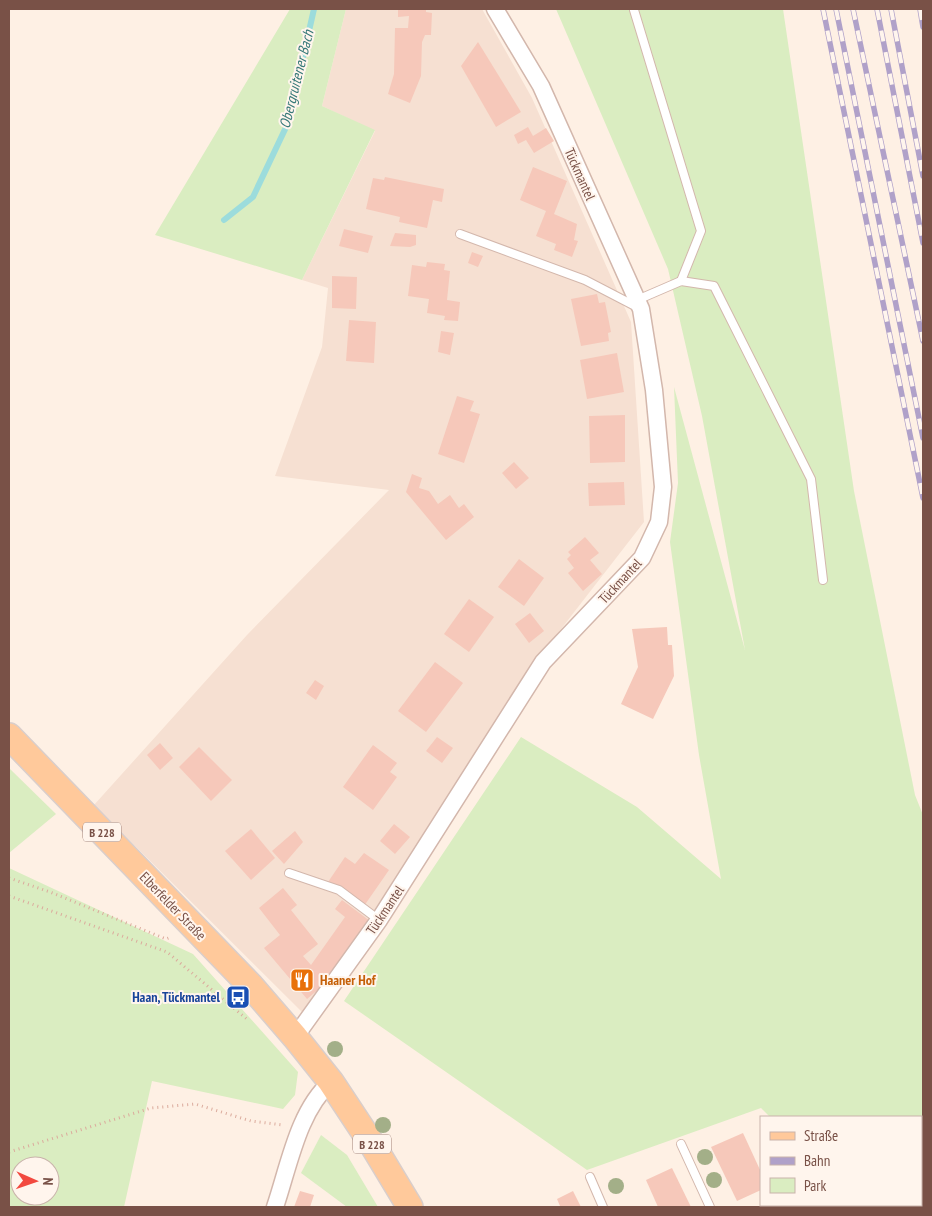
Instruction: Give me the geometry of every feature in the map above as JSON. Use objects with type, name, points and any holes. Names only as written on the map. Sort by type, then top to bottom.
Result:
[{"type":"main road","name":"Elberfelder Straße","points":[[9,736],[195,928],[296,1037],[331,1082]]},
{"type":"main road","name":"B 228","points":[[331,1082],[372,1144],[410,1207]]},
{"type":"street","name":"Tückmantel","points":[[296,1037],[379,920],[543,662],[642,558],[659,522],[663,487],[654,390],[639,305],[541,86],[495,9]]},
{"type":"street","points":[[275,1207],[305,1114],[318,1094],[331,1082]]},
{"type":"lane","points":[[634,10],[701,231],[681,281]]},
{"type":"lane","points":[[460,234],[585,280],[639,305],[681,281],[714,286],[811,479],[823,580]]},
{"type":"lane","points":[[289,873],[339,890],[379,920]]},
{"type":"lane","points":[[680,1144],[710,1207]]},
{"type":"lane","points":[[590,1177],[603,1207]]},
{"type":"path","points":[[9,878],[50,892],[166,939],[195,928]]},
{"type":"path","points":[[9,896],[167,952],[256,1026]]},
{"type":"path","points":[[9,1152],[151,1108],[195,1104],[252,1121],[301,1128]]},
{"type":"shaded area","points":[[346,9],[482,9],[532,98],[631,322],[644,522],[537,660],[366,928],[302,1012],[94,805],[247,635],[389,490],[275,476],[322,347],[328,288],[302,280],[375,131],[322,106]]},
{"type":"green space","points":[[290,9],[346,9],[322,106],[375,130],[302,280],[155,235]]},
{"type":"green space","points":[[556,9],[783,9],[854,491],[915,795],[923,815],[923,1207],[828,1206],[922,1206],[922,1116],[769,1116],[761,1108],[587,1170],[344,1001],[521,737],[637,807],[721,879],[699,755],[670,542],[678,483],[674,387],[745,650],[702,416],[668,269]]},
{"type":"green space","points":[[9,768],[56,814],[9,853]]},
{"type":"green space","points":[[9,868],[193,954],[298,1072],[295,1095],[283,1109],[152,1081],[124,1207],[9,1207]]},
{"type":"green space","points":[[321,1135],[347,1155],[378,1207],[347,1207],[301,1173]]},
{"type":"building","points":[[398,9],[426,9],[426,12],[432,13],[431,35],[425,35],[422,42],[421,76],[410,103],[388,94],[394,74],[395,28],[408,28],[409,16],[398,17]]},
{"type":"building","points":[[478,42],[521,112],[496,127],[461,66]]},
{"type":"building","points":[[528,127],[533,136],[546,128],[554,141],[534,153],[526,140],[518,144],[514,135]]},
{"type":"building","points":[[533,167],[567,181],[554,214],[577,224],[574,240],[578,241],[572,257],[554,250],[556,244],[536,236],[546,211],[520,200]]},
{"type":"building","points":[[385,177],[444,189],[442,202],[433,200],[427,228],[399,222],[400,217],[366,209],[373,178],[384,180]]},
{"type":"building","points":[[344,229],[373,236],[368,253],[339,246]]},
{"type":"building","points":[[395,233],[416,235],[416,245],[410,247],[390,246]]},
{"type":"building","points":[[472,252],[483,256],[478,267],[468,263]]},
{"type":"building","points":[[427,262],[445,264],[444,270],[450,271],[447,300],[460,302],[458,321],[444,320],[445,316],[427,313],[429,299],[408,296],[412,265],[426,267]]},
{"type":"building","points":[[332,276],[357,277],[356,309],[332,308]]},
{"type":"building","points":[[597,294],[599,303],[605,302],[611,332],[608,333],[609,341],[581,346],[571,299]]},
{"type":"building","points":[[349,320],[376,322],[374,363],[346,361]]},
{"type":"building","points":[[441,331],[454,333],[450,355],[438,352]]},
{"type":"building","points":[[617,353],[624,392],[587,399],[580,360]]},
{"type":"building","points":[[457,396],[474,401],[470,411],[480,414],[464,463],[438,454]]},
{"type":"building","points":[[625,415],[625,462],[590,463],[589,416]]},
{"type":"building","points":[[514,462],[529,478],[516,489],[502,473]]},
{"type":"building","points":[[412,474],[422,478],[419,488],[429,491],[438,504],[450,495],[459,508],[464,504],[474,517],[446,540],[406,492]]},
{"type":"building","points":[[624,482],[625,505],[589,506],[588,483]]},
{"type":"building","points":[[585,537],[599,553],[590,560],[602,574],[583,591],[568,573],[574,568],[567,559],[571,555],[568,552]]},
{"type":"building","points":[[519,559],[544,578],[524,606],[498,587]]},
{"type":"building","points":[[469,599],[494,617],[469,652],[444,634]]},
{"type":"building","points":[[530,613],[544,631],[529,643],[515,624]]},
{"type":"building","points":[[667,627],[668,645],[672,645],[674,676],[653,719],[621,704],[638,667],[632,629]]},
{"type":"building","points":[[435,662],[463,683],[426,732],[398,711]]},
{"type":"building","points":[[315,680],[324,686],[316,700],[306,693]]},
{"type":"building","points":[[437,737],[453,748],[442,763],[426,751]]},
{"type":"building","points":[[160,743],[173,758],[160,770],[147,755]]},
{"type":"building","points":[[373,745],[397,763],[390,772],[397,777],[373,810],[343,787]]},
{"type":"building","points":[[199,747],[232,780],[211,801],[179,767]]},
{"type":"building","points":[[394,824],[410,837],[395,854],[380,841]]},
{"type":"building","points":[[251,829],[275,858],[251,880],[225,851]]},
{"type":"building","points":[[295,831],[303,842],[284,864],[272,851]]},
{"type":"building","points":[[364,853],[389,870],[364,906],[328,882],[345,857],[355,864]]},
{"type":"building","points":[[283,888],[297,905],[291,910],[318,944],[303,956],[311,965],[345,917],[335,909],[342,900],[370,921],[326,983],[307,999],[264,948],[280,935],[259,908]]},
{"type":"building","points":[[743,1133],[760,1170],[760,1190],[737,1201],[711,1147]]},
{"type":"building","points":[[672,1168],[691,1207],[658,1207],[646,1180]]},
{"type":"building","points":[[300,1191],[314,1195],[310,1207],[294,1207]]},
{"type":"building","points":[[573,1191],[581,1207],[560,1206],[557,1199]]},
{"type":"waterway","name":"Obergruitener Bach","points":[[224,220],[253,197],[288,123],[314,9]]},
{"type":"railway","points":[[823,9],[923,498]]},
{"type":"railway","points":[[836,9],[923,438]]},
{"type":"railway","points":[[853,9],[923,341]]},
{"type":"railway","points":[[877,9],[923,243]]},
{"type":"railway","points":[[891,9],[923,176]]},
{"type":"railway","points":[[920,9],[923,27]]},
{"type":"place","name":"Haaner Hof","points":[[302,980]]},
{"type":"place","name":"Haan, Tückmantel","points":[[238,997]]}]
